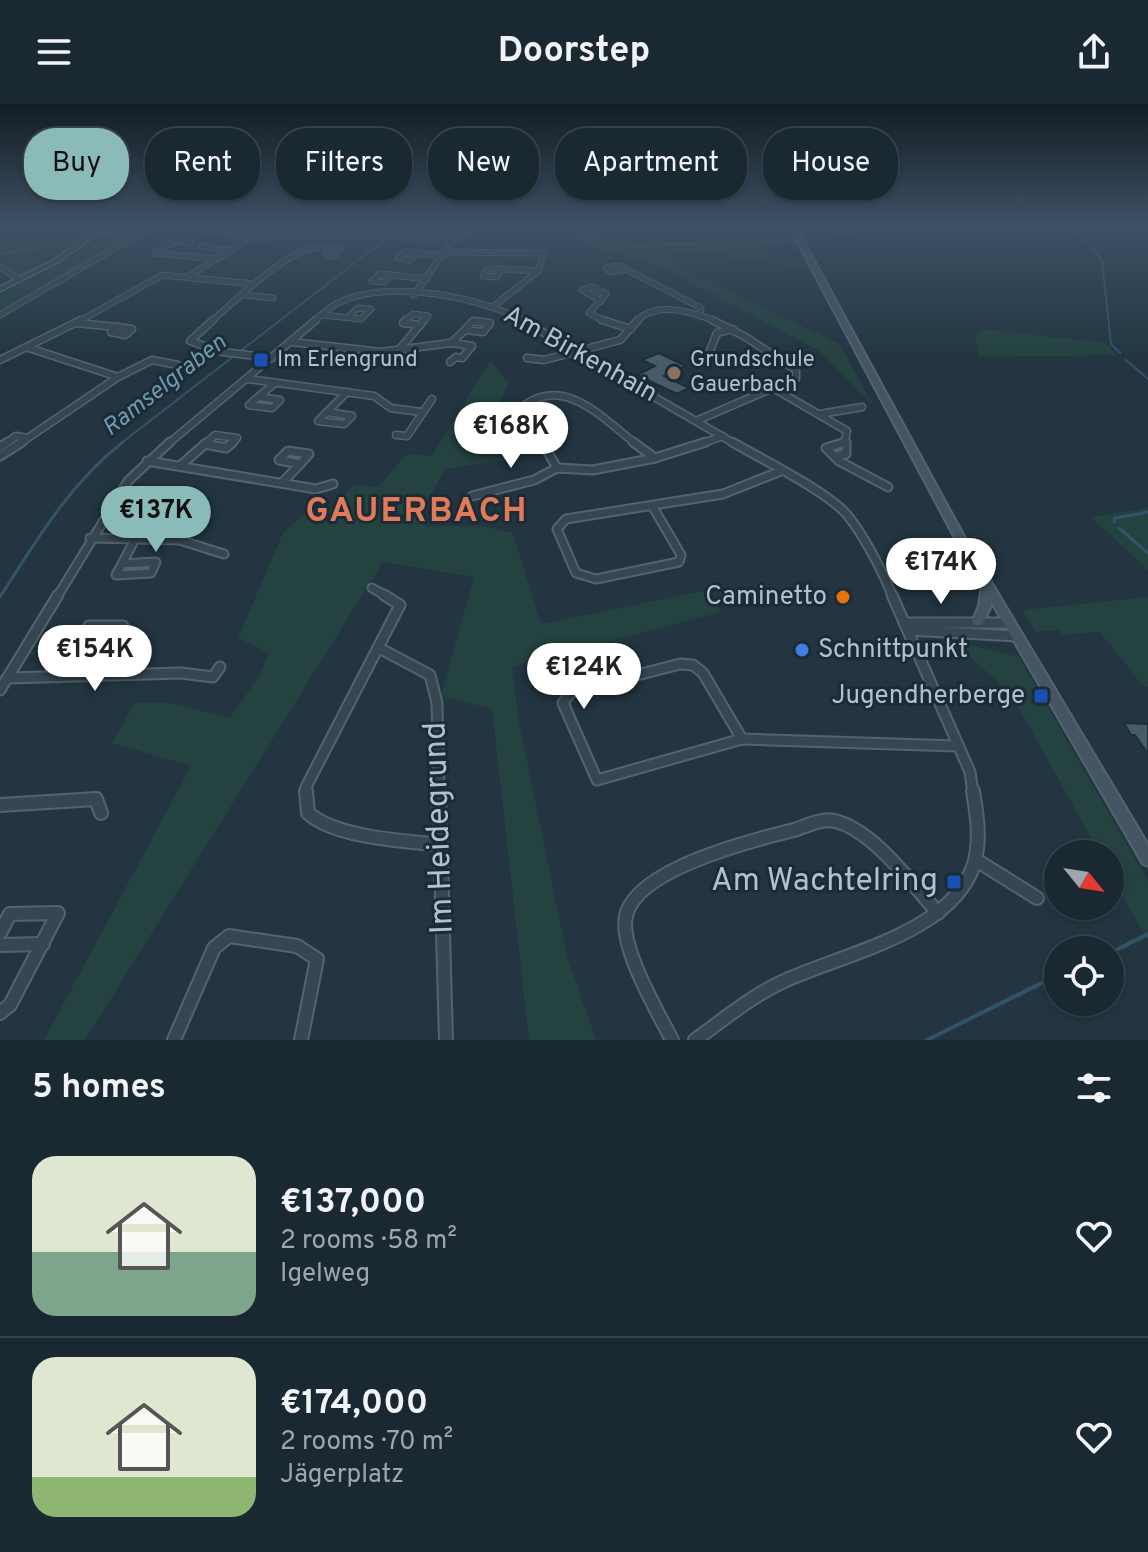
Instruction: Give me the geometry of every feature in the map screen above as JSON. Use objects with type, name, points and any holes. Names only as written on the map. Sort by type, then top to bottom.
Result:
[{"type":"main road","points":[[816,270],[986,583],[1148,859]]},
{"type":"main road","points":[[978,622],[985,606],[986,583]]},
{"type":"street","points":[[4,270],[20,280]]},
{"type":"street","points":[[0,289],[36,270]]},
{"type":"street","points":[[0,315],[78,270]]},
{"type":"street","points":[[189,276],[199,270]]},
{"type":"street","points":[[272,358],[239,354],[190,341],[254,284],[275,270]]},
{"type":"street","points":[[414,295],[433,270]]},
{"type":"street","points":[[514,270],[538,271]]},
{"type":"street","points":[[627,270],[701,308],[700,316]]},
{"type":"street","points":[[494,306],[538,271]]},
{"type":"street","points":[[0,360],[75,323],[156,277],[168,274],[254,284]]},
{"type":"street","points":[[391,275],[427,279]]},
{"type":"street","name":"Am Birkenhain","points":[[0,690],[117,495],[147,461],[323,315],[342,301],[363,294],[414,295],[494,306],[723,436],[846,513],[877,561],[970,772],[978,804],[980,834],[976,860]]},
{"type":"street","points":[[244,295],[273,298]]},
{"type":"street","points":[[601,301],[589,313],[609,324],[631,329]]},
{"type":"street","points":[[527,358],[544,360],[580,353],[624,338],[641,316],[650,312],[700,316],[733,329],[796,370],[796,378],[775,389],[696,421]]},
{"type":"street","points":[[323,315],[348,317]]},
{"type":"street","points":[[75,323],[117,327]]},
{"type":"street","points":[[398,351],[420,325]]},
{"type":"street","points":[[708,356],[717,333],[733,329]]},
{"type":"street","points":[[451,343],[465,330]]},
{"type":"street","points":[[292,342],[381,352],[451,343],[460,344],[472,346],[462,358],[453,360],[450,356],[460,344]]},
{"type":"street","points":[[28,348],[118,377]]},
{"type":"street","points":[[0,456],[118,377],[152,360],[178,365]]},
{"type":"street","points":[[248,379],[374,396],[391,408],[421,412]]},
{"type":"street","points":[[258,397],[275,383]]},
{"type":"street","points":[[775,389],[847,431],[846,454],[836,456]]},
{"type":"street","points":[[327,412],[347,392]]},
{"type":"street","points":[[557,468],[522,407],[531,399],[559,392],[572,396],[655,458]]},
{"type":"street","points":[[396,435],[407,436],[432,399]]},
{"type":"street","points":[[819,415],[862,407]]},
{"type":"street","points":[[0,447],[16,436],[27,438]]},
{"type":"street","points":[[472,496],[534,480],[557,468],[593,470],[655,458],[723,436]]},
{"type":"street","points":[[846,443],[826,448],[839,461],[888,487]]},
{"type":"street","points":[[180,466],[204,444]]},
{"type":"street","points":[[147,461],[316,489],[333,484]]},
{"type":"street","points":[[282,483],[300,464]]},
{"type":"street","points":[[653,507],[681,555],[679,562],[596,579],[576,573],[557,529],[566,519],[723,494],[781,471]]},
{"type":"street","points":[[122,564],[136,537]]},
{"type":"street","points":[[90,538],[179,540],[224,554]]},
{"type":"street","points":[[372,588],[400,605],[306,787],[308,813],[316,820],[370,836],[442,845]]},
{"type":"street","points":[[906,626],[1009,623]]},
{"type":"street","points":[[906,626],[1017,636]]},
{"type":"street","points":[[57,677],[79,642]]},
{"type":"street","name":"Im Heidegrund","points":[[379,648],[430,675],[437,703],[446,1040]]},
{"type":"street","points":[[742,739],[703,673],[693,665],[680,664],[571,692],[563,703],[597,780],[742,739],[957,746]]},
{"type":"street","points":[[7,678],[181,673],[213,677],[220,667]]},
{"type":"street","points":[[0,805],[96,799],[101,813]]},
{"type":"street","points":[[672,1040],[643,980],[625,916],[636,895],[721,849],[832,820],[860,832],[938,913]]},
{"type":"street","points":[[695,1040],[780,983],[913,931],[938,913],[963,887],[976,860],[1037,898]]},
{"type":"street","points":[[0,933],[10,914],[58,913],[10,1005],[0,1013]]},
{"type":"street","points":[[174,1040],[214,948],[229,936],[297,946],[317,959],[301,1040]]},
{"type":"street","points":[[0,945],[43,944]]},
{"type":"green space","points":[[13,270],[31,270],[20,276]]},
{"type":"green space","points":[[50,270],[72,270],[0,311],[0,295]]},
{"type":"green space","points":[[666,270],[682,270],[840,344],[873,405],[818,350]]},
{"type":"green space","points":[[981,329],[1107,343],[1116,355],[979,357],[975,334]]},
{"type":"green space","points":[[490,361],[509,383],[495,421],[497,438],[506,460],[445,469],[427,503],[416,511],[424,526],[482,526],[513,533],[541,624],[708,590],[721,612],[512,667],[518,717],[567,956],[596,1040],[529,1040],[492,709],[441,696],[474,577],[383,562],[85,1040],[44,1040],[191,766],[112,743],[135,703],[171,703],[230,718],[259,676],[269,653],[238,638],[283,533],[305,513],[324,515],[354,485],[378,487],[407,454],[432,456]]},
{"type":"green space","points":[[1148,508],[1148,570],[1091,517]]},
{"type":"green space","points":[[1148,597],[1148,686],[1144,687],[1100,632],[1063,635],[1059,630],[1036,632],[1022,610]]},
{"type":"green space","points":[[952,640],[1019,657],[1148,881],[1148,941],[1124,898],[1124,840],[1092,840],[1011,694]]},
{"type":"building","points":[[659,353],[686,366],[664,376],[689,388],[677,394],[637,375],[655,366],[642,360]]},
{"type":"building","points":[[1124,723],[1148,724],[1148,754],[1135,735],[1131,735]]},
{"type":"waterway","name":"Ramselgraben","points":[[120,444],[346,270]]},
{"type":"waterway","points":[[1103,270],[1111,344],[1120,353]]},
{"type":"waterway","points":[[1126,360],[1148,379]]},
{"type":"waterway","name":"Ramselgraben","points":[[0,597],[70,494],[123,442]]},
{"type":"waterway","points":[[1114,522],[1115,518],[1148,512]]},
{"type":"waterway","points":[[1119,528],[1148,553]]},
{"type":"waterway","points":[[1124,946],[1148,934]]},
{"type":"waterway","points":[[927,1040],[1044,982]]},
{"type":"place","name":"Im Erlengrund","points":[[261,360]]},
{"type":"place","name":"Grundschule Gauerbach","points":[[674,373]]},
{"type":"place","name":"Caminetto","points":[[843,597]]},
{"type":"place","name":"Schnittpunkt","points":[[802,650]]},
{"type":"place","name":"Jugendherberge","points":[[1041,696]]},
{"type":"place","name":"Am Wachtelring","points":[[954,882]]},
{"type":"district","name":"GAUERBACH","points":[[417,512]]}]
